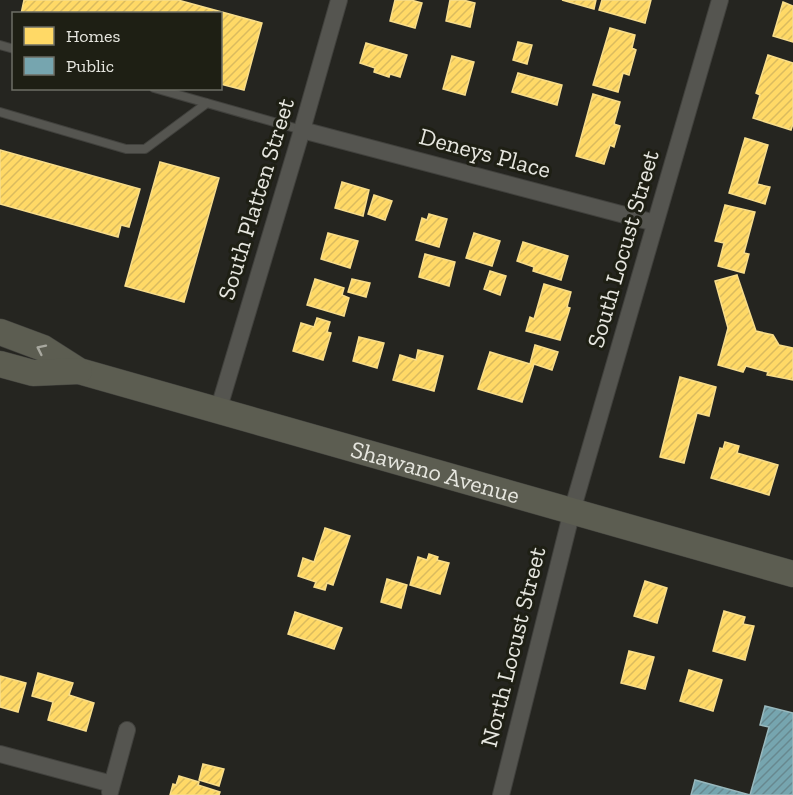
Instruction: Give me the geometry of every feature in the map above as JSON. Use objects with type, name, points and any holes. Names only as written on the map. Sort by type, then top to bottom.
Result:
[{"type":"main road","name":"Shawano Avenue","points":[[0,332],[43,348],[79,371],[793,574]]},
{"type":"main road","name":"Shawano Avenue","points":[[0,364],[33,373],[79,371]]},
{"type":"street","name":"South Platten Street","points":[[218,411],[339,0]]},
{"type":"street","name":"South Locust Street","points":[[572,511],[720,0]]},
{"type":"street","name":"Deneys Place","points":[[302,130],[655,223]]},
{"type":"street","name":"North Locust Street","points":[[501,795],[572,511]]},
{"type":"street","points":[[0,754],[110,789],[127,730]]},
{"type":"lane","points":[[161,90],[302,130]]},
{"type":"lane","points":[[0,112],[126,149],[144,149],[207,103]]},
{"type":"building: Homes","points":[[24,0],[178,0],[222,12],[21,12]]},
{"type":"building: Homes","points":[[395,0],[422,3],[415,28],[390,21]]},
{"type":"building: Homes","points":[[450,0],[475,3],[470,27],[446,21]]},
{"type":"building: Homes","points":[[562,0],[596,0],[594,9]]},
{"type":"building: Homes","points":[[602,0],[651,0],[645,23],[599,10]]},
{"type":"building: Homes","points":[[783,2],[793,6],[793,42],[773,36]]},
{"type":"building: Homes","points":[[222,12],[262,23],[244,90],[222,84]]},
{"type":"building: Homes","points":[[610,28],[635,35],[632,48],[636,50],[629,75],[623,73],[618,92],[593,85]]},
{"type":"building: Homes","points":[[518,42],[532,45],[527,64],[513,60]]},
{"type":"building: Homes","points":[[366,43],[407,55],[400,77],[390,74],[389,77],[374,72],[375,68],[360,63]]},
{"type":"building: Homes","points":[[768,55],[793,63],[793,124],[791,130],[753,118],[760,95],[756,93]]},
{"type":"building: Homes","points":[[452,56],[474,62],[465,95],[443,89]]},
{"type":"building: Homes","points":[[518,73],[562,85],[557,105],[512,92]]},
{"type":"building: Homes","points":[[593,94],[620,102],[614,124],[620,126],[614,147],[610,145],[604,164],[576,156]]},
{"type":"building: Homes","points":[[745,138],[768,145],[757,184],[770,187],[765,204],[729,193]]},
{"type":"building: Homes","points":[[0,150],[140,189],[129,227],[121,225],[118,237],[0,204]]},
{"type":"building: Homes","points":[[160,162],[219,178],[184,302],[125,286]]},
{"type":"building: Homes","points":[[342,182],[369,190],[363,216],[335,208]]},
{"type":"building: Homes","points":[[374,195],[392,201],[385,220],[368,214]]},
{"type":"building: Homes","points":[[725,205],[755,212],[744,253],[749,254],[744,273],[718,266],[724,243],[715,241]]},
{"type":"building: Homes","points":[[429,214],[447,219],[439,247],[416,240],[422,218],[427,220]]},
{"type":"building: Homes","points":[[328,233],[358,241],[350,268],[321,259]]},
{"type":"building: Homes","points":[[474,233],[500,241],[492,266],[466,258]]},
{"type":"building: Homes","points":[[523,242],[568,256],[561,280],[533,271],[534,267],[517,261]]},
{"type":"building: Homes","points":[[425,254],[455,262],[449,286],[419,277]]},
{"type":"building: Homes","points":[[490,271],[506,276],[500,295],[484,289]]},
{"type":"building: Homes","points":[[737,275],[756,331],[773,335],[779,345],[793,348],[793,380],[767,375],[768,372],[746,366],[743,372],[718,365],[728,328],[715,281]]},
{"type":"building: Homes","points":[[315,279],[344,288],[342,295],[349,298],[344,316],[307,305]]},
{"type":"building: Homes","points":[[352,279],[370,283],[366,297],[348,292]]},
{"type":"building: Homes","points":[[544,284],[571,292],[567,307],[570,308],[560,340],[526,331],[530,317],[534,319]]},
{"type":"building: Homes","points":[[317,318],[330,322],[327,332],[331,333],[323,360],[293,351],[301,323],[314,327]]},
{"type":"building: Homes","points":[[359,337],[384,343],[377,368],[353,361]]},
{"type":"building: Homes","points":[[535,345],[558,352],[552,370],[534,364],[522,402],[478,389],[490,352],[530,364]]},
{"type":"building: Homes","points":[[418,350],[443,356],[434,391],[393,380],[400,355],[416,360]]},
{"type":"building: Homes","points":[[680,377],[716,387],[709,416],[697,413],[684,463],[660,457]]},
{"type":"building: Homes","points":[[725,442],[739,446],[737,453],[778,465],[769,495],[711,478],[720,448],[723,449]]},
{"type":"building: Homes","points":[[325,528],[350,536],[333,585],[327,583],[325,590],[314,587],[316,582],[298,576],[303,558],[314,562]]},
{"type":"building: Homes","points":[[429,554],[438,557],[437,560],[449,563],[440,594],[410,585],[418,557],[427,560]]},
{"type":"building: Homes","points":[[387,579],[407,585],[401,608],[381,602]]},
{"type":"building: Homes","points":[[645,581],[667,588],[657,623],[634,616]]},
{"type":"building: Homes","points":[[724,611],[745,617],[743,624],[754,626],[745,660],[713,651]]},
{"type":"building: Homes","points":[[295,612],[342,628],[334,649],[288,634]]},
{"type":"building: Homes","points":[[629,651],[654,657],[645,689],[621,683]]},
{"type":"building: Homes","points":[[689,670],[722,680],[713,711],[680,701]]},
{"type":"building: Homes","points":[[38,673],[73,683],[69,695],[94,703],[86,731],[48,720],[53,702],[32,696]]},
{"type":"building: Homes","points":[[0,676],[26,683],[18,712],[0,707]]},
{"type":"building: Homes","points":[[203,764],[224,769],[219,786],[199,780]]},
{"type":"building: Homes","points":[[179,776],[199,782],[198,785],[220,792],[219,795],[170,795],[173,784],[176,785]]},
{"type":"building: Public","points":[[765,706],[793,713],[793,795],[750,795],[769,727],[760,725]]},
{"type":"building: Public","points":[[695,780],[750,795],[691,795]]}]
